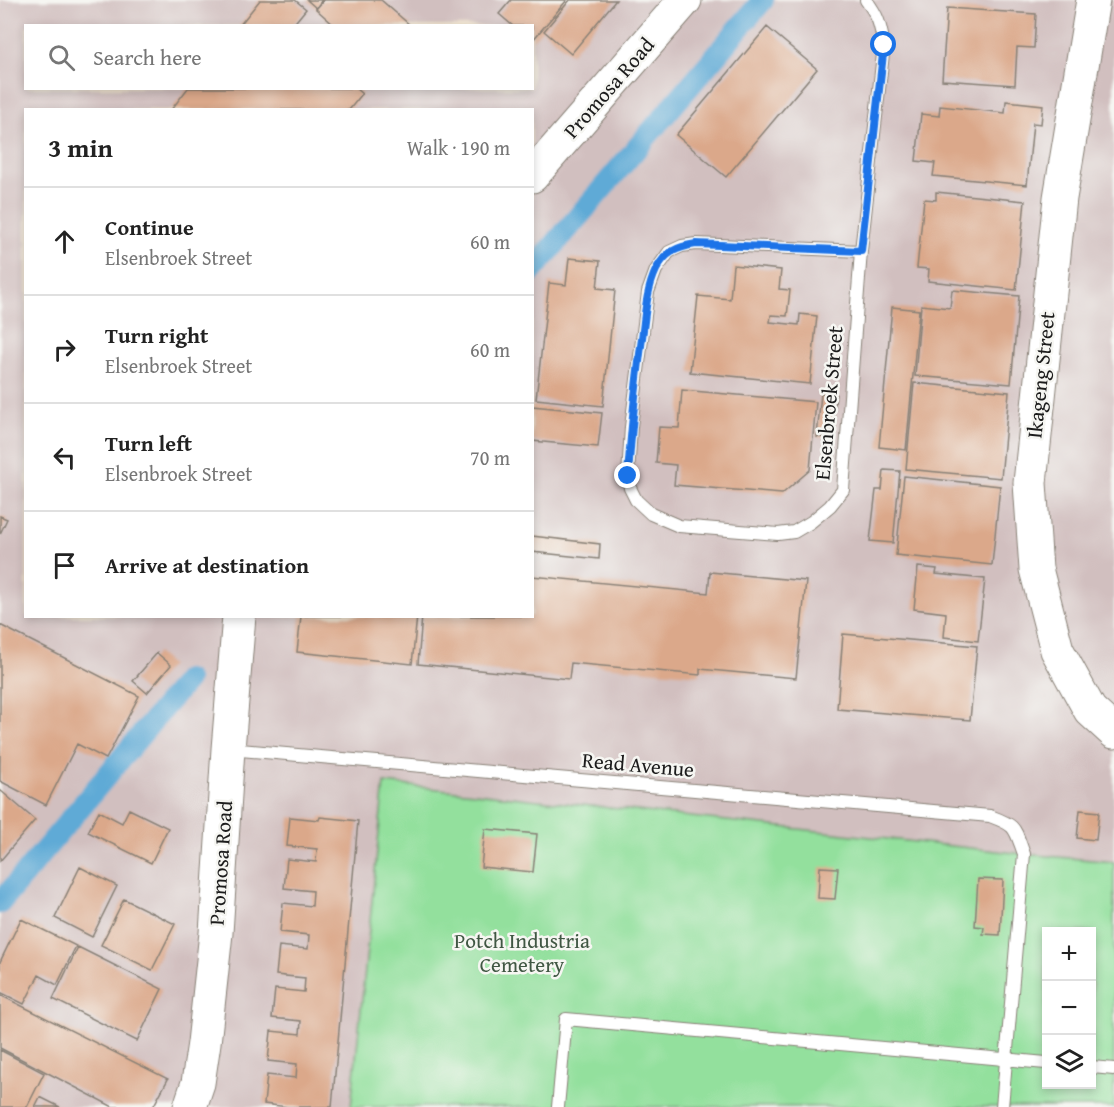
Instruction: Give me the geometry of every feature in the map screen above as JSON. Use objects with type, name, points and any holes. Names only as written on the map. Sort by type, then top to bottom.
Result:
[{"type":"street","name":"Promosa Road","points":[[534,174],[686,0]]},
{"type":"street","name":"Ikageng Street","points":[[1093,0],[1060,198],[1030,483],[1036,569],[1057,650],[1090,710],[1114,732]]},
{"type":"street","name":"Promosa Road","points":[[190,1107],[198,1083],[206,1032],[216,933],[239,618]]},
{"type":"lane","name":"Elsenbroek Street","points":[[861,251],[696,244],[681,246],[669,252],[656,270],[648,292],[631,427],[628,476],[630,488],[636,500],[651,514],[679,526],[778,534],[794,532],[811,522],[830,506],[843,490],[861,251],[884,45],[880,23],[866,0]]},
{"type":"lane","name":"Read Avenue","points":[[228,749],[990,816],[1005,821],[1014,827],[1024,854],[1006,1060]]},
{"type":"lane","points":[[558,1107],[566,1019],[1042,1063]]},
{"type":"lane","points":[[1002,1107],[1006,1060]]},
{"type":"lane","points":[[1096,1068],[1114,1070]]},
{"type":"shaded area","points":[[0,0],[1114,0],[1114,1107],[0,1107]]},
{"type":"green space","name":"Potch Industria Cemetery","points":[[384,783],[1114,862],[1114,1107],[351,1107]]},
{"type":"building","points":[[260,0],[295,0],[306,9],[294,24],[241,24]]},
{"type":"building","points":[[307,0],[322,0],[316,8]]},
{"type":"building","points":[[324,0],[381,0],[409,24],[333,24],[316,9]]},
{"type":"building","points":[[511,0],[567,0],[534,39],[534,24],[511,24],[499,14]]},
{"type":"building","points":[[570,0],[616,0],[571,54],[544,31]]},
{"type":"building","points":[[947,8],[1036,14],[1034,48],[1017,47],[1015,85],[942,80]]},
{"type":"building","points":[[767,27],[817,69],[726,177],[676,135]]},
{"type":"building","points":[[186,90],[357,90],[362,94],[351,108],[173,108]]},
{"type":"building","points":[[1006,101],[1043,105],[1041,124],[1033,123],[1027,185],[933,176],[935,163],[916,161],[921,114],[939,116],[940,106],[1005,113]]},
{"type":"building","points":[[936,192],[1025,201],[1016,290],[928,281],[929,269],[917,268],[924,199],[936,200]]},
{"type":"building","points":[[569,258],[600,261],[597,288],[615,290],[603,406],[536,399],[549,283],[566,285]]},
{"type":"building","points":[[733,265],[781,270],[779,289],[790,290],[787,316],[771,315],[770,322],[799,325],[800,314],[817,316],[810,384],[690,372],[698,296],[730,299]]},
{"type":"building","points":[[952,290],[1019,296],[1011,384],[915,376],[921,305],[950,308]]},
{"type":"building","points":[[892,307],[919,310],[906,450],[879,447]]},
{"type":"building","points":[[914,383],[1009,392],[1001,478],[906,469]]},
{"type":"building","points":[[682,390],[816,402],[810,470],[782,494],[674,485],[676,465],[656,463],[659,427],[679,428]]},
{"type":"building","points":[[821,393],[836,394],[832,438],[817,437]]},
{"type":"building","points":[[534,406],[602,413],[598,447],[534,441]]},
{"type":"building","points":[[884,470],[900,471],[893,543],[870,541],[876,490],[882,490]]},
{"type":"building","points":[[904,476],[1000,486],[992,565],[896,555]]},
{"type":"building","points":[[0,516],[7,519],[0,534]]},
{"type":"building","points":[[534,536],[600,544],[599,559],[534,552]]},
{"type":"building","points":[[918,567],[937,569],[936,574],[985,579],[978,641],[944,637],[946,613],[914,609]]},
{"type":"building","points":[[710,572],[806,581],[796,678],[700,669],[700,675],[571,663],[569,679],[418,664],[422,618],[534,618],[534,576],[708,593]]},
{"type":"building","points":[[301,618],[417,618],[412,664],[297,652]]},
{"type":"building","points":[[0,625],[139,696],[106,759],[77,744],[46,805],[0,781]]},
{"type":"building","points":[[843,634],[977,646],[970,720],[837,709]]},
{"type":"building","points":[[157,653],[171,665],[147,693],[133,681]]},
{"type":"building","points":[[0,790],[35,820],[0,861]]},
{"type":"building","points":[[129,809],[168,828],[151,863],[88,832],[99,811],[122,823]]},
{"type":"building","points":[[1080,810],[1099,812],[1096,840],[1077,838]]},
{"type":"building","points":[[290,817],[358,821],[332,1107],[288,1107],[264,1104],[267,1075],[296,1078],[297,1064],[268,1061],[271,1031],[300,1034],[301,1021],[272,1018],[275,989],[304,992],[305,978],[276,975],[279,946],[308,949],[309,935],[280,932],[283,903],[312,906],[313,891],[284,888],[287,859],[316,862],[317,849],[287,846]]},
{"type":"building","points":[[485,829],[537,834],[533,872],[481,867]]},
{"type":"building","points":[[80,867],[117,886],[92,937],[55,918]]},
{"type":"building","points":[[820,867],[838,868],[835,899],[818,898]]},
{"type":"building","points":[[978,879],[1003,880],[1000,935],[983,934],[984,927],[975,926]]},
{"type":"building","points":[[124,899],[175,924],[152,970],[101,945]]},
{"type":"building","points":[[21,919],[76,946],[57,985],[39,975],[24,1004],[0,992],[0,962]]},
{"type":"building","points":[[78,947],[162,989],[137,1041],[53,999]]},
{"type":"building","points":[[0,995],[168,1079],[153,1107],[113,1107],[0,1048]]},
{"type":"building","points":[[0,1050],[44,1073],[27,1107],[0,1107]]},
{"type":"building","points":[[40,1097],[60,1107],[35,1107]]},
{"type":"waterway","points":[[534,269],[763,0]]},
{"type":"waterway","points":[[0,903],[187,680]]},
{"type":"route","points":[[628,476],[631,427],[648,292],[656,270],[669,252],[681,246],[696,244],[861,251],[884,45]]}]
